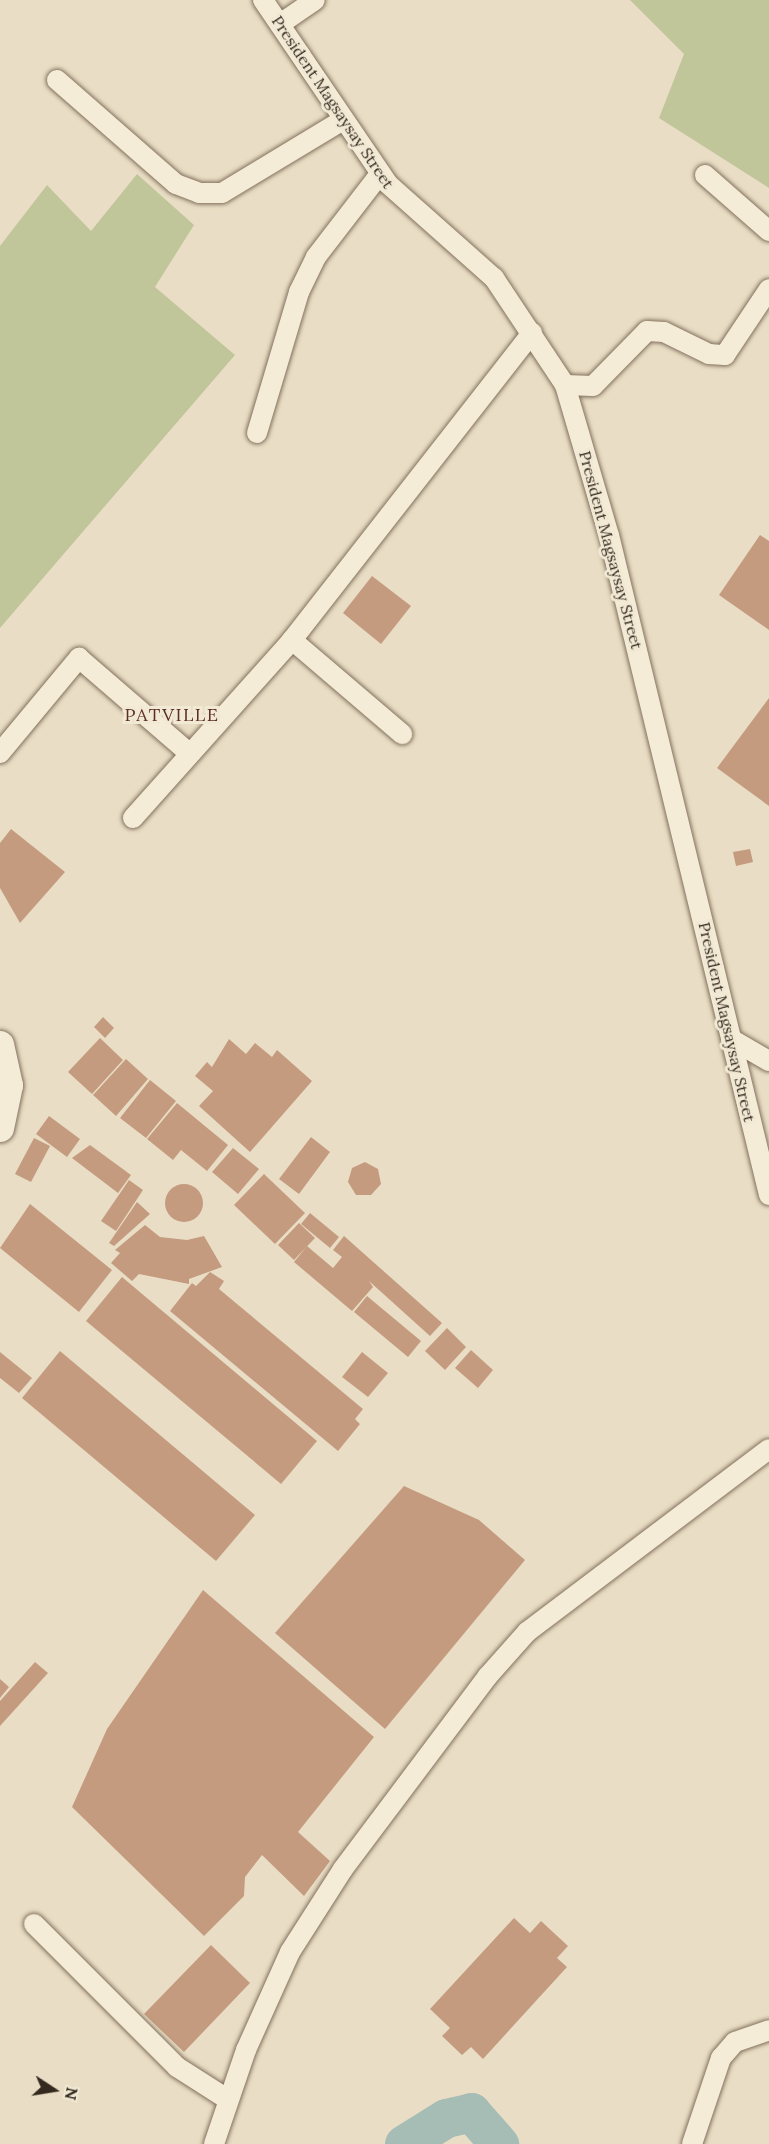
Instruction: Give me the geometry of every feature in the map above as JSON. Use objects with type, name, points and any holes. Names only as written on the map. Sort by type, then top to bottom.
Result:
[{"type":"main road","points":[[0,1044],[9,1085],[0,1128]]},
{"type":"street","name":"President Magsaysay Street","points":[[263,0],[380,174],[401,200],[494,278],[565,386],[609,535],[769,1195]]},
{"type":"street","points":[[280,24],[315,0]]},
{"type":"street","points":[[57,80],[176,184],[199,193],[222,193],[344,120]]},
{"type":"street","points":[[257,433],[299,292],[316,257],[380,174]]},
{"type":"street","points":[[705,175],[769,231]]},
{"type":"street","points":[[565,386],[593,386],[647,331],[664,332],[709,354],[725,356],[769,289]]},
{"type":"street","points":[[133,818],[188,752],[245,698],[532,333]]},
{"type":"street","points":[[292,640],[402,734]]},
{"type":"street","points":[[0,753],[79,658],[188,752]]},
{"type":"street","points":[[731,1039],[769,1061]]},
{"type":"street","points":[[214,2144],[226,2099],[290,1952],[343,1869],[488,1676],[527,1632],[769,1449]]},
{"type":"street","points":[[34,1924],[177,2067],[226,2099]]},
{"type":"street","points":[[692,2144],[721,2058],[735,2042],[769,2030]]},
{"type":"green space","points":[[630,0],[769,0],[769,188],[659,118],[684,54]]},
{"type":"green space","points":[[137,174],[194,225],[155,287],[235,355],[0,628],[0,246],[47,185],[91,231]]},
{"type":"building","points":[[760,535],[769,541],[769,630],[719,595]]},
{"type":"building","points":[[372,576],[411,606],[381,644],[343,613]]},
{"type":"building","points":[[769,698],[769,806],[717,768]]},
{"type":"building","points":[[11,829],[65,872],[20,923],[0,888],[0,843]]},
{"type":"building","points":[[750,849],[753,862],[736,866],[733,852]]},
{"type":"building","points":[[103,1017],[114,1028],[105,1038],[94,1027]]},
{"type":"building","points":[[100,1038],[123,1060],[92,1094],[68,1072]]},
{"type":"building","points":[[229,1039],[246,1054],[255,1043],[272,1057],[277,1050],[312,1081],[250,1152],[199,1106],[213,1091],[195,1076],[207,1062],[212,1067]]},
{"type":"building","points":[[126,1059],[148,1079],[116,1116],[93,1095]]},
{"type":"building","points":[[150,1080],[176,1101],[146,1138],[120,1118]]},
{"type":"building","points":[[177,1103],[228,1145],[207,1171],[181,1150],[173,1160],[147,1139]]},
{"type":"building","points":[[49,1116],[80,1139],[67,1157],[36,1134]]},
{"type":"building","points":[[311,1137],[330,1152],[299,1194],[279,1179]]},
{"type":"building","points":[[34,1138],[50,1146],[31,1182],[15,1174]]},
{"type":"building","points":[[90,1145],[131,1175],[118,1193],[72,1158]]},
{"type":"building","points":[[233,1148],[259,1169],[238,1194],[212,1172]]},
{"type":"building","points":[[365,1162],[378,1169],[381,1184],[371,1195],[356,1195],[348,1182],[352,1168]]},
{"type":"building","points":[[264,1174],[305,1213],[275,1244],[234,1205]]},
{"type":"building","points":[[129,1180],[143,1190],[116,1231],[101,1221]]},
{"type":"building","points":[[184,1184],[197,1190],[203,1203],[197,1216],[184,1222],[171,1216],[165,1203],[171,1190]]},
{"type":"building","points":[[137,1202],[150,1214],[114,1246],[109,1243]]},
{"type":"building","points":[[30,1204],[112,1270],[79,1312],[0,1248]]},
{"type":"building","points":[[310,1213],[339,1237],[330,1248],[301,1224]]},
{"type":"building","points":[[299,1223],[315,1238],[294,1260],[278,1245]]},
{"type":"building","points":[[145,1225],[160,1237],[187,1240],[204,1236],[222,1267],[189,1279],[189,1284],[139,1274],[132,1281],[111,1263],[120,1253],[115,1250]]},
{"type":"building","points":[[344,1236],[442,1323],[430,1336],[369,1281],[373,1287],[352,1311],[294,1262],[307,1246],[333,1268],[342,1257],[333,1250]]},
{"type":"building","points":[[210,1272],[224,1281],[219,1289],[363,1409],[355,1419],[360,1424],[338,1451],[170,1311],[192,1283],[196,1286]]},
{"type":"building","points":[[122,1277],[317,1441],[281,1484],[86,1321]]},
{"type":"building","points":[[367,1296],[421,1341],[408,1357],[354,1312]]},
{"type":"building","points":[[447,1328],[466,1347],[445,1370],[425,1351]]},
{"type":"building","points":[[471,1350],[493,1370],[478,1388],[455,1368]]},
{"type":"building","points":[[60,1351],[255,1515],[216,1561],[22,1398]]},
{"type":"building","points":[[0,1352],[32,1378],[19,1393],[0,1378]]},
{"type":"building","points":[[362,1352],[388,1373],[368,1397],[342,1377]]},
{"type":"building","points":[[404,1486],[479,1520],[525,1560],[385,1729],[275,1633]]},
{"type":"building","points":[[203,1590],[374,1737],[298,1832],[330,1861],[304,1896],[262,1855],[245,1877],[244,1896],[204,1936],[72,1807],[107,1729]]},
{"type":"building","points":[[35,1662],[48,1673],[0,1726],[0,1701]]},
{"type":"building","points":[[0,1679],[9,1687],[0,1698]]},
{"type":"building","points":[[514,1918],[530,1933],[541,1921],[568,1946],[557,1958],[567,1967],[483,2059],[471,2047],[462,2055],[442,2036],[450,2028],[430,2009]]},
{"type":"building","points":[[211,1945],[250,1983],[184,2052],[144,2014]]},
{"type":"waterway","points":[[404,2144],[446,2118],[471,2112],[499,2144]]},
{"type":"district","name":"PATVILLE","points":[[172,715]]}]
